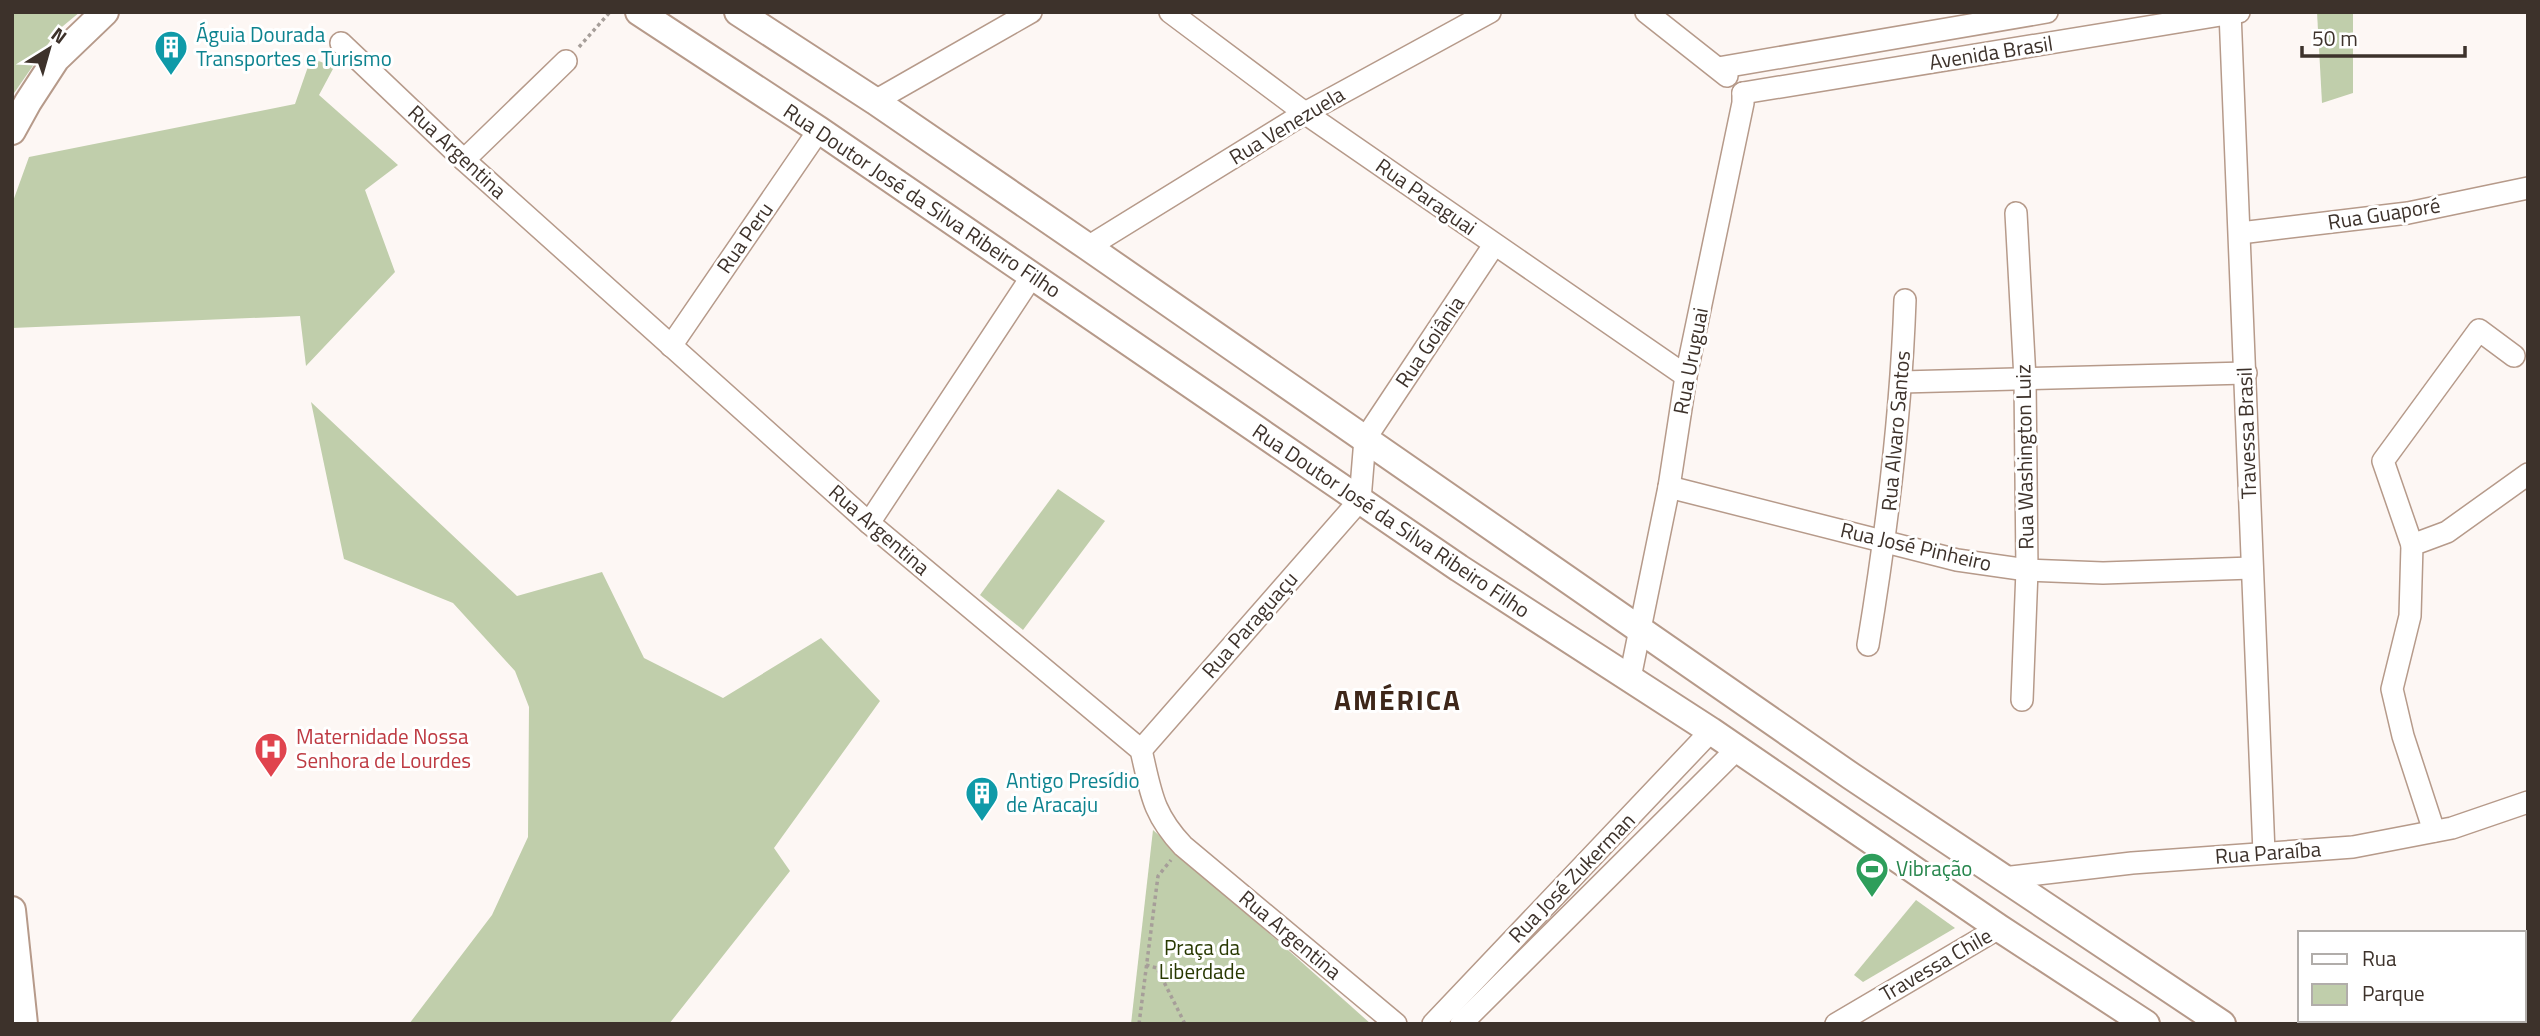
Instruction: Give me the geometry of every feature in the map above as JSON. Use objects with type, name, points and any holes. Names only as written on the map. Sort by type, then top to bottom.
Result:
[{"type":"main road","points":[[12,131],[33,93],[105,12]]},
{"type":"main road","name":"Rua Doutor José da Silva Ribeiro Filho","points":[[639,12],[820,130],[1459,568],[1737,749],[1999,928],[2146,1024]]},
{"type":"main road","points":[[738,12],[875,101],[1639,629],[2222,1024]]},
{"type":"main road","points":[[12,909],[24,1024]]},
{"type":"street","points":[[875,101],[1031,12]]},
{"type":"street","name":"Rua Paraguai","points":[[1170,12],[1305,113],[1686,376]]},
{"type":"street","name":"Rua Venezuela","points":[[1088,247],[1305,113],[1490,12]]},
{"type":"street","points":[[1646,12],[1718,68],[1742,93]]},
{"type":"street","name":"Avenida Brasil","points":[[1718,68],[1964,19],[2047,12]]},
{"type":"street","name":"Avenida Brasil","points":[[1742,93],[2233,13]]},
{"type":"street","name":"Travessa Brasil","points":[[2233,13],[2264,853]]},
{"type":"street","name":"Rua Argentina","points":[[341,43],[464,160],[869,523],[1141,750],[1160,818],[1183,846],[1396,1024]]},
{"type":"street","points":[[464,160],[566,61]]},
{"type":"street","name":"Rua Uruguai","points":[[1630,678],[1669,487],[1686,376],[1743,103],[1742,93]]},
{"type":"street","name":"Rua Peru","points":[[671,346],[820,130]]},
{"type":"street","name":"Rua Guaporé","points":[[2240,233],[2408,213],[2528,188]]},
{"type":"street","name":"Rua Washington Luiz","points":[[2016,213],[2025,379],[2027,570],[2022,700]]},
{"type":"street","name":"Rua Goiânia","points":[[1365,439],[1494,245]]},
{"type":"street","points":[[869,523],[1032,276]]},
{"type":"street","name":"Rua Alvaro Santos","points":[[1868,645],[1885,541],[1902,382],[1905,300]]},
{"type":"street","points":[[2434,831],[2403,736],[2392,689],[2410,616],[2412,545],[2383,461],[2479,330],[2514,356]]},
{"type":"street","points":[[1902,382],[2246,373]]},
{"type":"street","points":[[1360,500],[1365,439]]},
{"type":"street","points":[[2412,545],[2447,532],[2528,474]]},
{"type":"street","name":"Rua José Pinheiro","points":[[1669,487],[1957,560],[2027,570],[2103,573],[2252,568]]},
{"type":"street","name":"Rua Paraguaçu","points":[[1141,750],[1360,500]]},
{"type":"street","name":"Rua José Zukerman","points":[[1433,1024],[1711,732]]},
{"type":"street","name":"Rua José Zukerman","points":[[1461,1024],[1737,749]]},
{"type":"street","name":"Rua Paraíba","points":[[2003,878],[2132,863],[2353,847],[2452,828],[2528,802]]},
{"type":"street","name":"Travessa Chile","points":[[1836,1024],[1999,928]]},
{"type":"path","points":[[566,61],[610,12]]},
{"type":"path","points":[[1139,1024],[1158,876],[1183,846]]},
{"type":"path","points":[[1146,965],[1157,968],[1185,1024]]},
{"type":"green space","points":[[12,12],[80,12],[57,31],[12,96]]},
{"type":"green space","points":[[2317,12],[2353,12],[2353,93],[2322,103]]},
{"type":"green space","points":[[311,58],[334,67],[319,95],[398,165],[365,190],[395,272],[306,366],[300,316],[12,328],[12,204],[29,157],[295,104]]},
{"type":"green space","points":[[311,402],[517,596],[602,572],[644,658],[723,698],[821,638],[880,701],[774,848],[790,871],[669,1024],[409,1024],[492,915],[528,837],[529,707],[515,671],[453,603],[344,559]]},
{"type":"green space","points":[[1058,489],[1105,521],[1023,630],[980,595]]},
{"type":"green space","name":"Praça da Liberdade","points":[[1153,830],[1371,1024],[1131,1024]]},
{"type":"green space","points":[[1916,900],[1955,928],[1863,982],[1854,975]]},
{"type":"place","name":"Águia Dourada Transportes e Turismo","points":[[171,77]]},
{"type":"place","name":"Maternidade Nossa Senhora de Lourdes","points":[[271,779]]},
{"type":"place","name":"Antigo Presídio de Aracaju","points":[[982,823]]},
{"type":"place","name":"Vibração","points":[[1872,899]]},
{"type":"district","name":"AMÉRICA","points":[[1398,700]]}]
